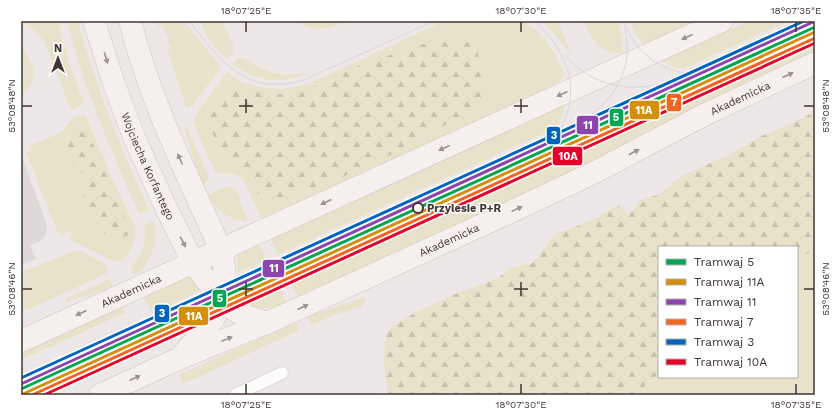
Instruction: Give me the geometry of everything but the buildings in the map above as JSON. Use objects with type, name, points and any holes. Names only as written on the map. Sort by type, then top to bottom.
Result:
[{"type":"street","name":"Wojciecha Korfantego","points":[[94,21],[114,84],[134,137],[166,208],[193,262],[220,299],[239,313],[267,323]]},
{"type":"street","points":[[130,21],[147,80],[163,121],[221,250],[225,272],[222,300],[210,325],[178,359]]},
{"type":"street","name":"Akademicka","points":[[21,341],[722,21]]},
{"type":"street","name":"Akademicka","points":[[100,395],[178,359],[267,323],[438,246],[588,176],[704,115],[815,63]]},
{"type":"lane","points":[[236,395],[248,392],[282,373]]},
{"type":"green space","points":[[21,21],[58,21],[68,60],[83,102],[81,106],[71,110],[45,43],[38,34]]},
{"type":"green space","points":[[68,21],[78,21],[87,54],[106,108],[149,210],[139,214],[106,138],[84,80]]},
{"type":"green space","points":[[157,21],[184,21],[221,67],[192,106],[186,106],[167,50],[171,49],[163,26],[159,27]]},
{"type":"green space","points":[[200,21],[222,21],[233,45],[233,52],[227,59],[215,48]]},
{"type":"green space","points":[[299,21],[345,21],[327,28],[316,29]]},
{"type":"green space","points":[[444,21],[524,21],[531,26],[549,45],[558,59],[565,75],[555,85],[547,89],[261,219],[245,182],[234,174],[219,174],[214,170],[193,120],[227,72],[240,81],[258,87],[276,89],[296,87],[313,82]]},
{"type":"green space","points":[[542,21],[556,21],[568,45],[570,54],[555,35]]},
{"type":"green space","points":[[583,21],[618,21],[622,38],[623,53],[609,51],[598,44],[593,39]]},
{"type":"green space","points":[[629,21],[696,21],[644,45]]},
{"type":"green space","points":[[749,21],[789,21],[685,68],[677,68],[661,61]]},
{"type":"green space","points":[[815,32],[815,51],[745,83],[567,174],[298,297],[291,284],[292,282],[477,198],[473,188]]},
{"type":"green space","points":[[460,37],[477,48],[486,95],[483,105],[472,114],[455,119],[411,145],[334,181],[273,201],[258,193],[220,147],[208,126],[211,110],[221,102],[234,86],[276,95],[311,88],[363,64],[427,43]]},
{"type":"green space","points":[[21,49],[30,60],[34,72],[31,85],[21,95]]},
{"type":"green space","points":[[241,57],[274,73],[292,74],[311,72],[291,79],[271,80],[261,78],[242,71],[233,64]]},
{"type":"green space","points":[[565,105],[558,127],[277,255],[271,239]]},
{"type":"green space","points":[[815,112],[815,249],[798,262],[798,246],[658,246],[658,375],[647,382],[640,395],[388,395],[384,364],[385,336],[392,326],[418,311],[453,295],[498,278],[512,267],[533,263],[555,234],[598,217],[618,205],[629,215],[641,200],[660,194],[681,176],[729,155],[757,138]]},
{"type":"green space","points":[[82,115],[86,116],[107,167],[134,225],[135,235],[133,245],[126,256],[118,262],[69,239],[72,234],[66,231],[63,236],[57,231],[26,152],[32,150],[30,145],[61,133],[74,117]]},
{"type":"green space","points":[[84,123],[131,233],[119,240],[102,232],[84,198],[85,174],[75,169],[61,139]]},
{"type":"green space","points":[[186,126],[209,177],[208,181],[203,185],[184,127]]},
{"type":"green space","points":[[226,187],[232,187],[236,190],[248,221],[235,219],[225,214],[216,206],[208,195]]},
{"type":"green space","points":[[815,210],[815,395],[606,395],[658,316],[658,378],[798,378],[797,246]]},
{"type":"green space","points":[[154,221],[155,236],[152,252],[145,265],[134,276],[131,267],[142,251],[145,240],[144,225]]},
{"type":"green space","points":[[259,244],[266,260],[238,273],[237,254]]},
{"type":"green space","points":[[78,250],[105,264],[108,269],[107,273],[27,310],[22,309],[21,272]]},
{"type":"green space","points":[[196,272],[204,289],[151,313],[144,297]]},
{"type":"green space","points":[[275,278],[286,302],[273,307],[260,309],[247,306],[236,300],[236,295]]},
{"type":"green space","points":[[107,280],[110,281],[113,287],[66,302],[65,299]]},
{"type":"green space","points":[[366,298],[362,307],[336,314],[314,324],[310,323],[307,316]]},
{"type":"green space","points":[[122,306],[125,313],[21,360],[21,352]]},
{"type":"green space","points":[[207,308],[195,321],[162,336],[159,330]]},
{"type":"green space","points":[[296,322],[299,328],[298,331],[185,383],[182,382],[179,375]]},
{"type":"green space","points":[[139,340],[141,346],[34,395],[21,395],[21,394]]},
{"type":"shaded area","points":[[21,155],[47,228],[43,239],[30,246],[36,259],[21,265]]},
{"type":"tram line","points":[[189,21],[209,46],[231,68],[258,82],[273,84],[301,81],[434,21]]},
{"type":"tram line","points":[[524,160],[543,148],[558,132],[564,121],[570,97],[570,85],[564,61],[553,41],[534,21]]},
{"type":"tram line","points":[[623,21],[633,40],[642,51],[659,64],[668,68],[679,72],[700,74],[711,73],[731,65]]},
{"type":"tram line","name":"3","points":[[21,378],[804,21]]},
{"type":"tram line","name":"11","points":[[21,384],[813,22]]},
{"type":"tram line","name":"5","points":[[21,389],[815,27]]},
{"type":"tram line","points":[[578,123],[602,106],[618,84],[624,71],[627,58],[625,29]]},
{"type":"tram line","name":"11A","points":[[23,394],[815,32]]},
{"type":"tram line","name":"7","points":[[32,395],[815,38]]},
{"type":"tram line","name":"10A","points":[[44,395],[815,43]]},
{"type":"tram line","points":[[565,55],[587,74],[612,85],[639,87],[653,86],[668,82]]},
{"type":"place","name":"Przylesie P+R","points":[[418,208]]}]
